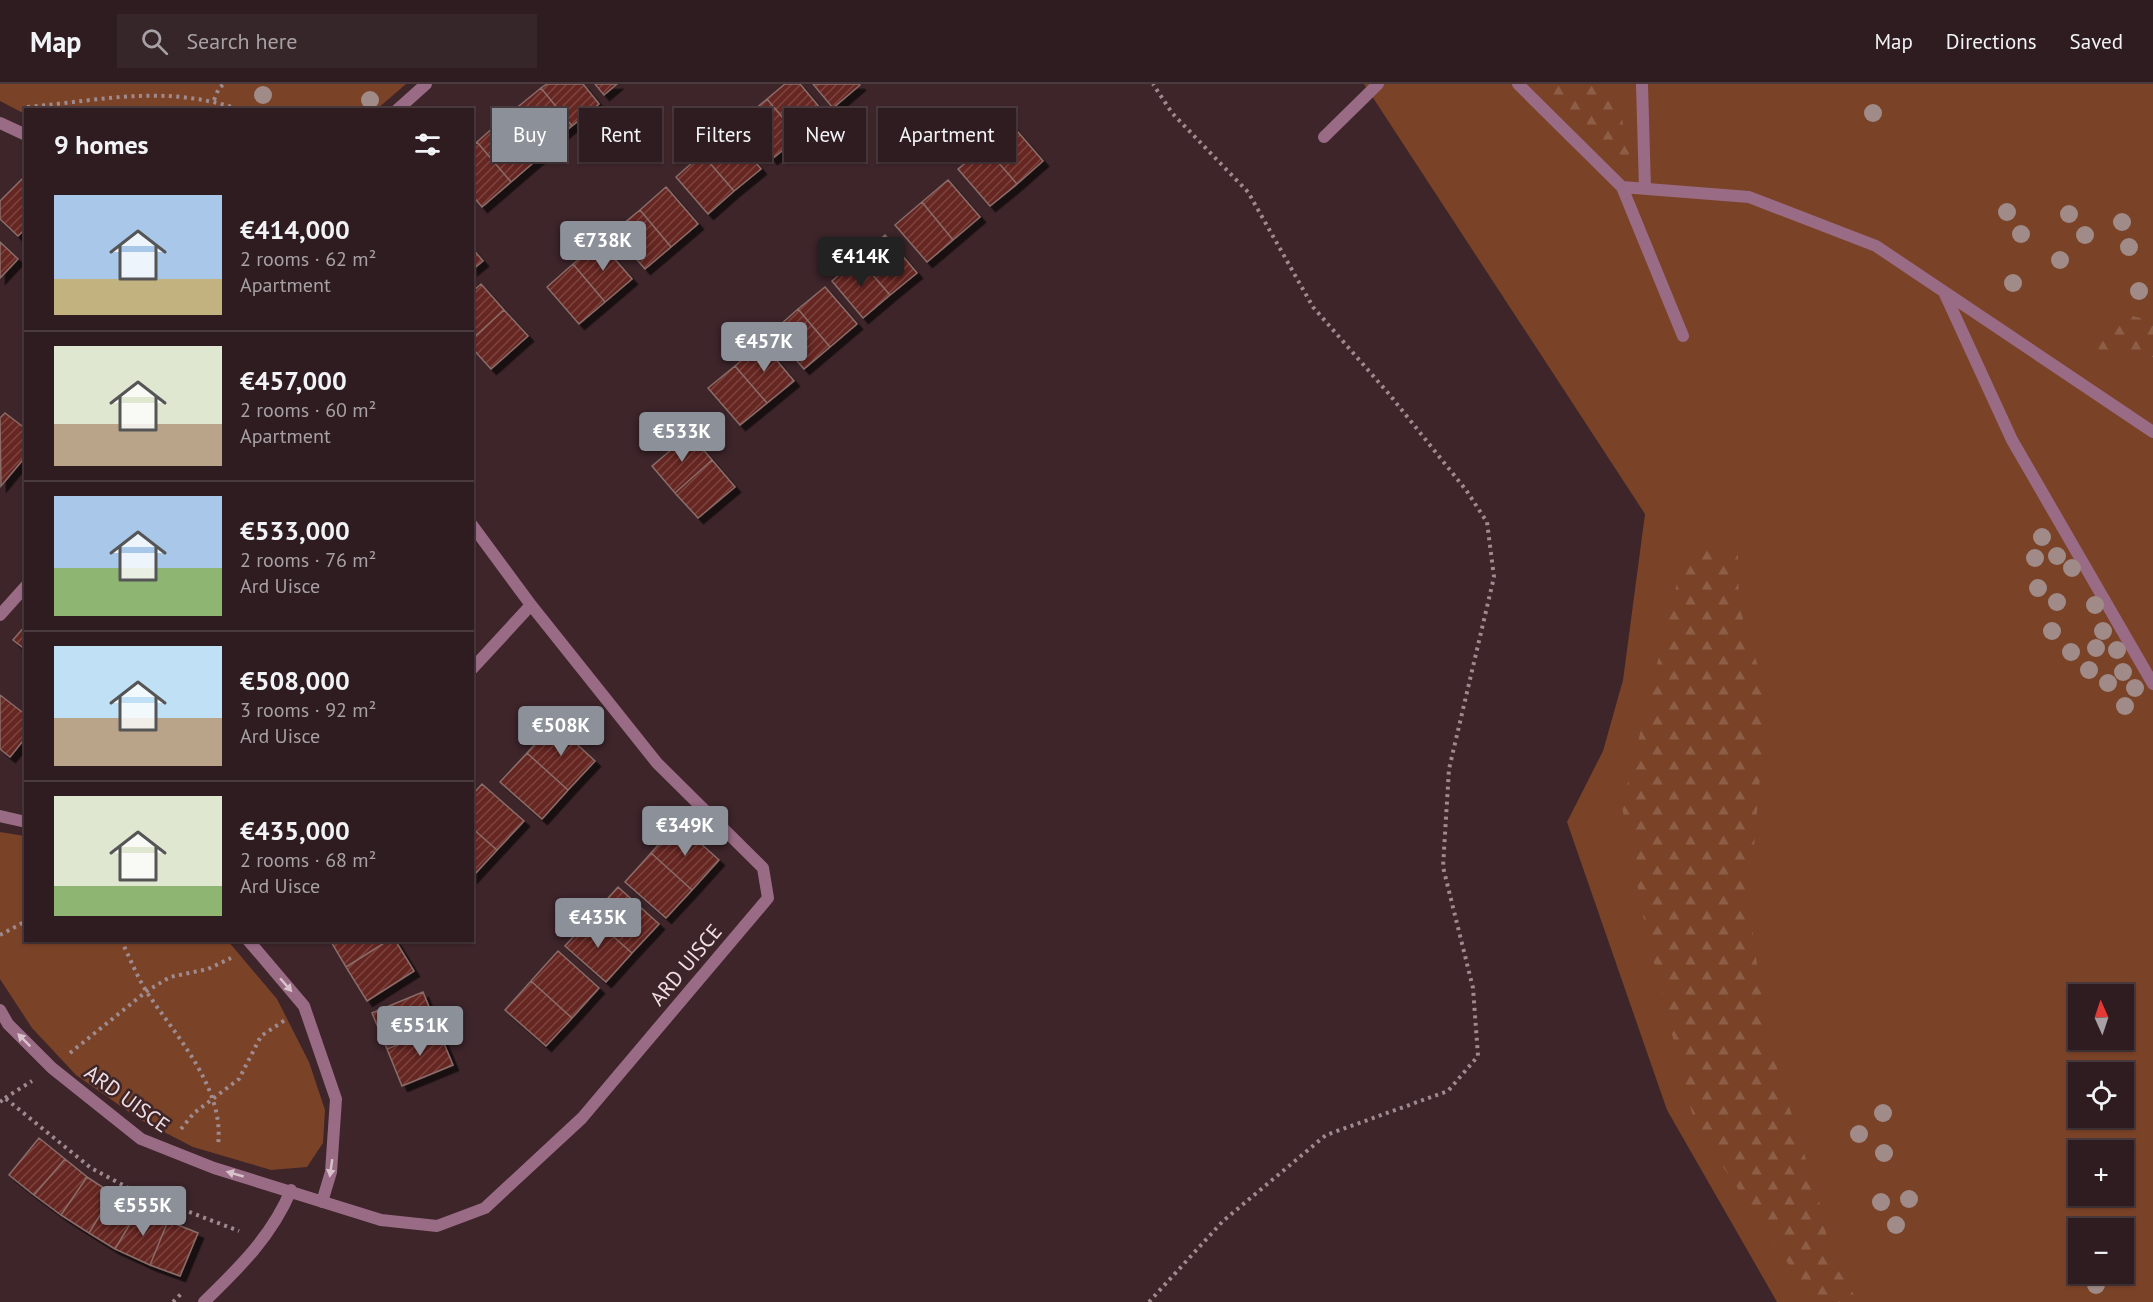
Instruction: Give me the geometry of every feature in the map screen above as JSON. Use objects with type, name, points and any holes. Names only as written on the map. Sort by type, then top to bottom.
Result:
[{"type":"street","points":[[399,108],[426,84]]},
{"type":"street","points":[[1324,137],[1378,84]]},
{"type":"street","points":[[1518,84],[1622,187],[1683,336]]},
{"type":"street","points":[[1642,84],[1645,189]]},
{"type":"street","points":[[4,125],[24,134]]},
{"type":"street","points":[[1622,187],[1749,197],[1876,246],[2153,432]]},
{"type":"street","points":[[1943,290],[2012,440],[2153,684]]},
{"type":"street","name":"ARD UISCE","points":[[0,1010],[8,1024],[52,1068],[141,1139],[214,1168],[291,1190],[321,1202],[381,1220],[437,1226],[485,1208],[582,1118],[768,898],[763,868],[657,763],[531,605],[474,528]]},
{"type":"street","points":[[0,615],[24,588]]},
{"type":"street","points":[[474,667],[531,605]]},
{"type":"street","points":[[0,816],[24,822]]},
{"type":"street","points":[[250,944],[304,1006],[336,1099],[332,1172],[321,1202]]},
{"type":"street","points":[[204,1302],[252,1255],[282,1212],[291,1190]]},
{"type":"path","points":[[214,100],[219,88],[224,84]]},
{"type":"path","points":[[1149,1302],[1223,1221],[1326,1135],[1448,1091],[1478,1056],[1473,988],[1443,867],[1449,769],[1494,577],[1487,522],[1466,490],[1389,394],[1313,307],[1248,192],[1172,113],[1153,84]]},
{"type":"path","points":[[4,125],[18,108],[102,96],[168,94],[214,100],[236,108]]},
{"type":"path","points":[[0,935],[24,922]]},
{"type":"path","points":[[122,942],[147,991],[200,1071],[220,1129],[214,1168]]},
{"type":"path","points":[[0,1102],[52,1068],[147,991],[170,977],[208,969],[250,944]]},
{"type":"path","points":[[164,1150],[194,1113],[239,1079],[261,1036],[304,1006]]},
{"type":"path","points":[[5,1098],[91,1168],[132,1190],[183,1212],[246,1233]]},
{"type":"path","points":[[173,1302],[186,1288]]},
{"type":"green space","points":[[0,84],[406,84],[378,108],[24,108],[24,113],[0,101]]},
{"type":"green space","points":[[1364,84],[2153,84],[2153,1302],[1777,1302],[1667,1110],[1567,822],[1603,751],[1623,680],[1645,514]]},
{"type":"green space","points":[[1538,84],[1615,84],[1630,158],[1616,160]]},
{"type":"green space","points":[[2120,313],[2153,321],[2153,357],[2126,358],[2091,347]]},
{"type":"green space","points":[[1723,545],[1738,555],[1739,606],[1767,695],[1749,906],[1767,1036],[1819,1201],[1832,1261],[1859,1302],[1814,1302],[1695,1125],[1647,935],[1622,807],[1686,546]]},
{"type":"green space","points":[[0,832],[24,836],[24,942],[229,942],[277,999],[309,1062],[325,1110],[323,1143],[307,1167],[271,1170],[193,1147],[139,1119],[76,1075],[32,1028],[0,979]]},
{"type":"building","points":[[547,84],[583,84],[599,104],[594,108],[579,108],[579,120],[572,126],[567,120],[567,108],[557,108],[541,88]]},
{"type":"building","points":[[595,84],[617,84],[604,95]]},
{"type":"building","points":[[785,84],[800,84],[820,108],[784,108],[784,119],[767,99]]},
{"type":"building","points":[[813,84],[860,85],[833,108]]},
{"type":"building","points":[[541,88],[557,108],[516,108]]},
{"type":"building","points":[[767,99],[784,119],[784,149],[772,159],[772,108],[756,108]]},
{"type":"building","points":[[567,120],[572,126],[567,130]]},
{"type":"building","points":[[492,129],[492,160],[477,142]]},
{"type":"building","points":[[1016,130],[1043,161],[1017,184],[998,162],[1016,162]]},
{"type":"building","points":[[477,142],[511,182],[482,207],[474,197],[474,144]]},
{"type":"building","points":[[494,162],[534,162],[511,182]]},
{"type":"building","points":[[693,162],[709,162],[734,191],[708,214],[676,177]]},
{"type":"building","points":[[709,162],[755,162],[761,169],[734,191]]},
{"type":"building","points":[[967,162],[998,162],[1017,184],[990,206],[958,169]]},
{"type":"building","points":[[24,177],[24,230],[18,236],[0,219],[0,201]]},
{"type":"building","points":[[948,180],[980,217],[953,240],[922,202]]},
{"type":"building","points":[[666,187],[698,224],[671,247],[640,210]]},
{"type":"building","points":[[922,202],[953,240],[927,262],[895,225]]},
{"type":"building","points":[[640,210],[671,247],[645,269],[613,232]]},
{"type":"building","points":[[885,235],[917,273],[890,295],[858,258]]},
{"type":"building","points":[[0,242],[18,259],[0,278]]},
{"type":"building","points":[[600,242],[632,279],[605,302],[573,264]]},
{"type":"building","points":[[474,250],[483,261],[474,268]]},
{"type":"building","points":[[858,258],[890,295],[863,318],[832,281]]},
{"type":"building","points":[[573,264],[605,302],[579,324],[547,287]]},
{"type":"building","points":[[481,284],[504,310],[474,337],[474,290]]},
{"type":"building","points":[[825,287],[857,324],[830,347],[798,309]]},
{"type":"building","points":[[798,309],[830,347],[804,369],[772,332]]},
{"type":"building","points":[[504,310],[528,336],[491,369],[474,350],[474,337]]},
{"type":"building","points":[[762,343],[794,381],[767,403],[735,366]]},
{"type":"building","points":[[735,366],[767,403],[740,425],[708,388]]},
{"type":"building","points":[[5,413],[24,427],[24,458],[1,486],[0,418]]},
{"type":"building","points":[[690,434],[712,460],[675,493],[652,466]]},
{"type":"building","points":[[712,460],[735,487],[698,518],[675,493]]},
{"type":"building","points":[[24,627],[24,648],[13,640]]},
{"type":"building","points":[[0,695],[24,713],[24,740],[10,757],[0,749]]},
{"type":"building","points":[[554,723],[595,761],[568,790],[527,753]]},
{"type":"building","points":[[527,753],[568,790],[542,819],[500,782]]},
{"type":"building","points":[[482,784],[524,821],[497,850],[474,830],[474,793]]},
{"type":"building","points":[[678,823],[719,860],[692,890],[651,853]]},
{"type":"building","points":[[474,830],[497,850],[474,875]]},
{"type":"building","points":[[651,853],[692,890],[666,918],[625,882]]},
{"type":"building","points":[[618,887],[659,924],[632,953],[591,917]]},
{"type":"building","points":[[591,917],[632,953],[606,982],[565,946]]},
{"type":"building","points":[[331,942],[386,942],[346,967]]},
{"type":"building","points":[[386,942],[396,942],[414,971],[367,1001],[346,967]]},
{"type":"building","points":[[558,951],[599,988],[572,1018],[531,981]]},
{"type":"building","points":[[531,981],[572,1018],[546,1046],[505,1010]]},
{"type":"building","points":[[423,992],[438,1029],[387,1049],[372,1013]]},
{"type":"building","points":[[438,1029],[453,1065],[402,1086],[387,1049]]},
{"type":"building","points":[[39,1138],[65,1159],[34,1195],[9,1175]]},
{"type":"building","points":[[65,1159],[87,1177],[61,1215],[34,1195]]},
{"type":"building","points":[[87,1177],[113,1194],[89,1233],[61,1215]]},
{"type":"building","points":[[113,1194],[139,1209],[115,1249],[89,1233]]},
{"type":"building","points":[[139,1209],[168,1221],[150,1265],[115,1249]]},
{"type":"building","points":[[168,1221],[198,1233],[180,1276],[150,1265]]}]
